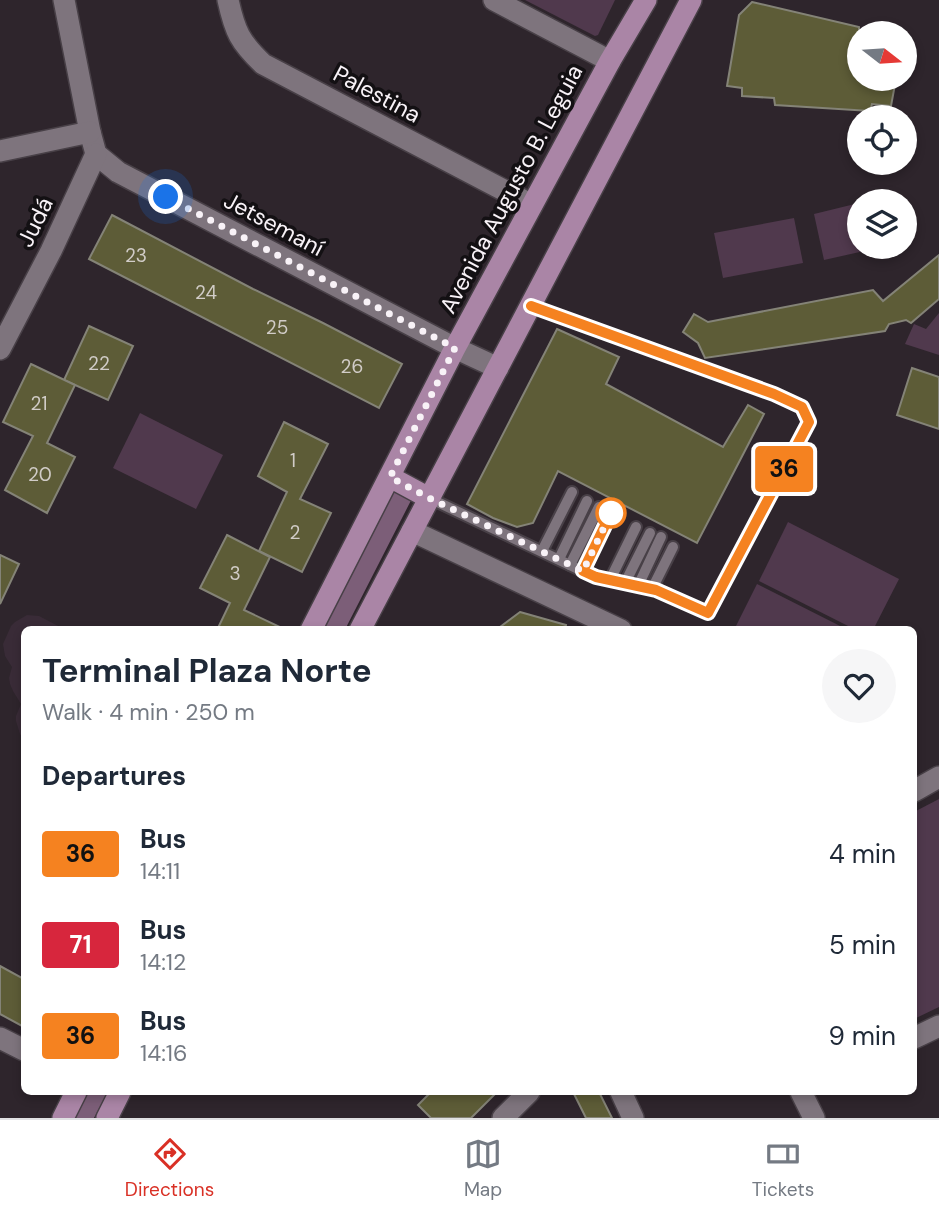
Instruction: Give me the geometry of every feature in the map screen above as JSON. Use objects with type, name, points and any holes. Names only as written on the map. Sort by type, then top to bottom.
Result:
[{"type":"main road","name":"Avenida Augusto B. Leguia","points":[[313,626],[455,348],[610,61],[646,0]]},
{"type":"main road","points":[[362,626],[691,0]]},
{"type":"main road","points":[[390,477],[429,498]]},
{"type":"main road","points":[[63,1118],[74,1095]]},
{"type":"main road","points":[[107,1118],[116,1095]]},
{"type":"street","points":[[64,0],[96,154]]},
{"type":"street","name":"Palestina","points":[[228,0],[239,37],[263,64],[532,205]]},
{"type":"street","points":[[494,0],[610,61]]},
{"type":"street","points":[[0,151],[90,132]]},
{"type":"street","name":"Jetsemaní","points":[[96,154],[118,172],[498,368]]},
{"type":"street","name":"Judá","points":[[0,349],[51,251],[96,154]]},
{"type":"street","points":[[412,531],[613,626]]},
{"type":"street","points":[[917,788],[939,777]]},
{"type":"street","points":[[917,1037],[939,1026]]},
{"type":"street","points":[[0,1038],[21,1048]]},
{"type":"street","points":[[503,1118],[526,1095]]},
{"type":"street","points":[[622,1095],[633,1118]]},
{"type":"street","points":[[802,1095],[814,1118]]},
{"type":"lane","points":[[429,498],[596,577],[652,589],[708,613],[809,422],[802,407],[774,394],[531,306]]},
{"type":"lane","points":[[542,551],[572,492]]},
{"type":"lane","points":[[559,559],[587,501]]},
{"type":"lane","points":[[570,565],[599,507]]},
{"type":"lane","points":[[583,571],[611,513]]},
{"type":"lane","points":[[610,580],[636,527]]},
{"type":"lane","points":[[625,583],[656,535],[638,586]]},
{"type":"lane","points":[[652,589],[673,547]]},
{"type":"shaded area","points":[[525,0],[615,0],[598,35],[595,36]]},
{"type":"shaded area","points":[[847,206],[847,255],[824,260],[814,214]]},
{"type":"shaded area","points":[[794,218],[803,263],[723,278],[714,233]]},
{"type":"shaded area","points":[[939,313],[939,355],[905,344],[914,324],[926,329]]},
{"type":"shaded area","points":[[140,413],[223,455],[196,509],[113,468]]},
{"type":"shaded area","points":[[788,522],[899,579],[875,626],[848,626],[759,581]]},
{"type":"shaded area","points":[[757,584],[840,626],[736,626]]},
{"type":"shaded area","points":[[27,615],[39,616],[58,626],[21,626],[21,704],[10,684],[12,667],[5,656],[3,644],[15,622]]},
{"type":"shaded area","points":[[21,704],[21,736],[16,721]]},
{"type":"shaded area","points":[[939,799],[939,1007],[917,1018],[917,810]]},
{"type":"building","points":[[752,2],[847,24],[847,91],[894,91],[891,105],[847,105],[847,110],[775,105],[774,98],[742,96],[742,88],[727,86],[739,15]]},
{"type":"building","points":[[112,215],[402,364],[379,408],[89,259]]},
{"type":"building","points":[[939,255],[939,299],[911,323],[906,320],[889,324],[885,331],[705,358],[698,343],[683,332],[694,314],[708,322],[873,290],[883,301]]},
{"type":"building","points":[[89,326],[133,346],[108,400],[64,380]]},
{"type":"building","points":[[557,329],[619,357],[606,384],[723,447],[748,405],[764,414],[697,543],[558,471],[533,523],[517,527],[467,504]]},
{"type":"building","points":[[31,364],[75,385],[47,443],[75,457],[47,513],[5,490],[33,436],[3,422]]},
{"type":"building","points":[[912,368],[939,377],[939,429],[897,415]]},
{"type":"building","points":[[284,422],[328,444],[300,499],[331,513],[302,572],[259,551],[287,492],[258,476]]},
{"type":"building","points":[[227,535],[270,557],[244,610],[278,626],[219,626],[230,603],[200,588]]},
{"type":"building","points":[[0,555],[19,564],[0,604]]},
{"type":"building","points":[[520,612],[566,625],[566,626],[501,626]]},
{"type":"building","points":[[0,966],[21,977],[21,1025],[0,1014]]},
{"type":"building","points":[[428,1095],[494,1095],[471,1118],[431,1118],[418,1105]]},
{"type":"building","points":[[574,1095],[600,1095],[612,1118],[586,1118]]},
{"type":"waterway","points":[[335,626],[403,493]]},
{"type":"waterway","points":[[82,1118],[94,1095]]},
{"type":"bus line","name":"36","points":[[531,306],[774,394],[802,407],[809,422],[708,613],[656,590],[596,577],[583,571],[611,513]]},
{"type":"route","points":[[166,197],[455,348],[390,477],[583,571],[611,513]]}]
